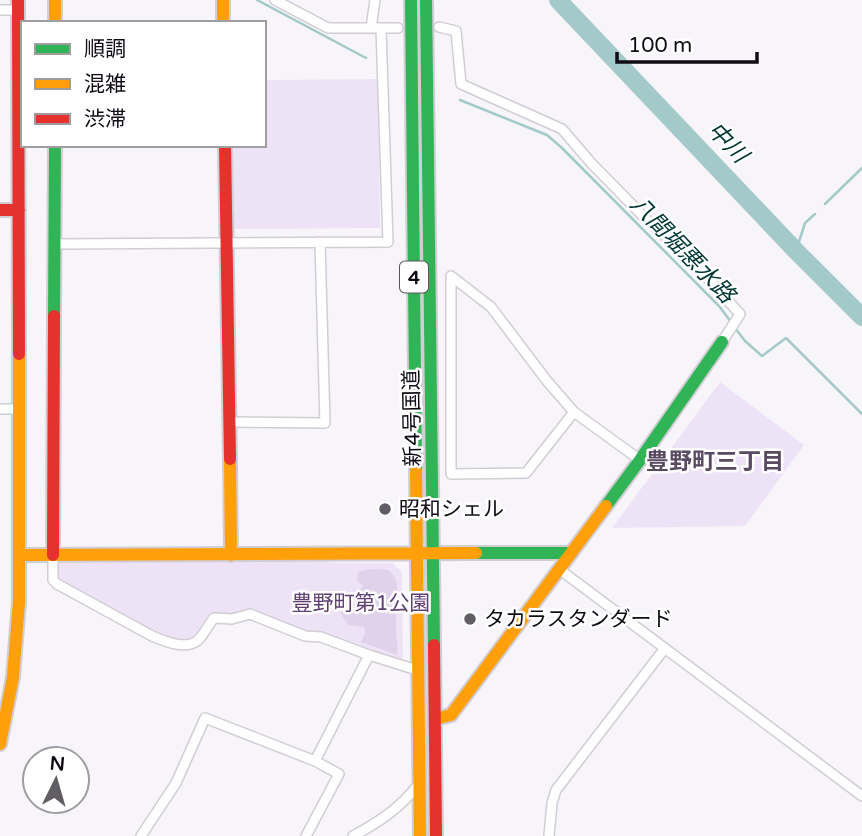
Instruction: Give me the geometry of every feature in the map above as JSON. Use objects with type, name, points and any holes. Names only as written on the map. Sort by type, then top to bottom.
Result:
[{"type":"main road","points":[[55,0],[55,21]]},
{"type":"main road","points":[[223,0],[223,21]]},
{"type":"main road","name":"新4号国道","points":[[411,0],[420,836]]},
{"type":"main road","name":"新4号国道","points":[[426,0],[436,836]]},
{"type":"main road","points":[[0,744],[16,652],[19,603],[18,5]]},
{"type":"main road","points":[[53,555],[55,147]]},
{"type":"main road","points":[[225,147],[231,555]]},
{"type":"main road","points":[[0,210],[19,210]]},
{"type":"main road","points":[[435,719],[451,715],[640,460],[722,342]]},
{"type":"main road","points":[[20,555],[571,554]]},
{"type":"street","points":[[275,0],[328,28],[398,28]]},
{"type":"street","points":[[55,244],[388,242],[375,0]]},
{"type":"street","points":[[0,10],[18,5]]},
{"type":"street","points":[[439,27],[456,31],[461,84],[562,129],[610,182],[702,272],[740,314],[722,342]]},
{"type":"street","points":[[229,422],[325,423],[320,242]]},
{"type":"street","points":[[574,412],[526,473],[452,474],[452,276],[491,307],[574,412],[640,460]]},
{"type":"street","points":[[0,409],[19,409]]},
{"type":"street","points":[[53,555],[53,580],[57,584],[167,642],[186,645],[196,641],[215,618],[232,619],[250,614],[304,636],[321,637],[417,670]]},
{"type":"street","points":[[559,569],[862,796]]},
{"type":"street","points":[[549,836],[556,790],[665,648]]},
{"type":"street","points":[[314,761],[369,655]]},
{"type":"street","points":[[141,836],[176,783],[205,718],[314,761],[339,774],[306,836]]},
{"type":"street","points":[[353,836],[383,820],[410,796],[419,783]]},
{"type":"green space","points":[[378,79],[380,228],[232,229],[231,147],[266,147],[266,80]]},
{"type":"green space","points":[[720,382],[804,445],[745,526],[612,528]]},
{"type":"green space","name":"豊野町第1公園","points":[[299,560],[392,563],[402,572],[403,662],[319,632],[304,631],[250,608],[232,614],[213,613],[192,639],[171,638],[147,628],[59,580],[56,575],[56,561]]},
{"type":"green space","points":[[370,569],[389,570],[396,581],[397,591],[393,599],[397,655],[361,642],[365,633],[364,627],[348,625],[340,613],[355,603],[356,593],[364,586],[357,581],[358,572]]},
{"type":"waterway","name":"八間堀悪水路","points":[[257,0],[366,58]]},
{"type":"waterway","name":"中川","points":[[558,0],[862,317]]},
{"type":"waterway","name":"八間堀悪水路","points":[[460,100],[547,135],[719,306],[731,322]]},
{"type":"waterway","points":[[825,204],[862,168]]},
{"type":"waterway","points":[[796,251],[805,223],[815,214]]},
{"type":"waterway","name":"八間堀悪水路","points":[[735,328],[762,356],[786,338],[862,414]]},
{"type":"traffic: fast","points":[[411,0],[416,471]]},
{"type":"traffic: fast","points":[[426,0],[434,645]]},
{"type":"traffic: fast","points":[[54,316],[55,147]]},
{"type":"traffic: fast","points":[[606,506],[722,342]]},
{"type":"traffic: fast","points":[[476,553],[571,553]]},
{"type":"traffic: slow","points":[[55,0],[55,21]]},
{"type":"traffic: slow","points":[[223,0],[223,21]]},
{"type":"traffic: slow","points":[[0,744],[13,677],[19,602],[19,354]]},
{"type":"traffic: slow","points":[[230,459],[231,555]]},
{"type":"traffic: slow","points":[[416,471],[420,836]]},
{"type":"traffic: slow","points":[[435,719],[451,715],[606,506]]},
{"type":"traffic: slow","points":[[20,555],[476,553]]},
{"type":"traffic: jam","points":[[18,0],[19,354]]},
{"type":"traffic: jam","points":[[225,147],[230,459]]},
{"type":"traffic: jam","points":[[0,210],[19,210]]},
{"type":"traffic: jam","points":[[53,555],[54,316]]},
{"type":"traffic: jam","points":[[434,645],[436,836]]},
{"type":"place","name":"昭和シェル","points":[[385,509]]},
{"type":"place","name":"タカラスタンダード","points":[[470,619]]},
{"type":"district","name":"豊野町三丁目","points":[[715,461]]}]
